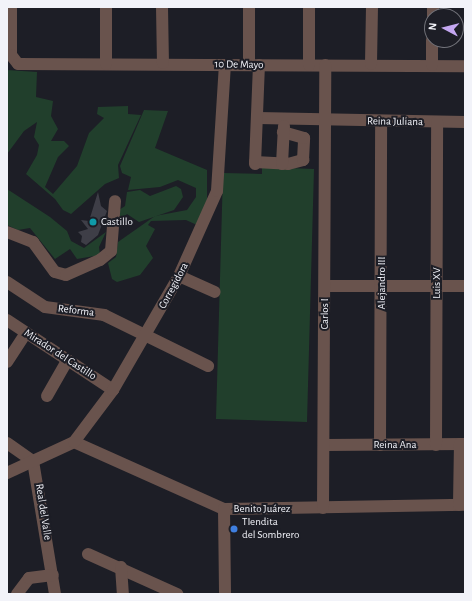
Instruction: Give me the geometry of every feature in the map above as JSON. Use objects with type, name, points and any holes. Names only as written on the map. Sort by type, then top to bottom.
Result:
[{"type":"street","points":[[9,26],[11,7]]},
{"type":"street","points":[[106,7],[106,64]]},
{"type":"street","points":[[162,7],[163,63]]},
{"type":"street","points":[[249,7],[258,118],[255,163],[300,163],[305,142],[302,135],[283,132]]},
{"type":"street","points":[[309,7],[309,65]]},
{"type":"street","points":[[371,64],[372,7]]},
{"type":"street","name":"10 De Mayo","points":[[9,26],[14,61],[27,64],[163,63],[225,65],[371,64],[465,66]]},
{"type":"street","points":[[432,48],[432,65]]},
{"type":"street","name":"Corregidora","points":[[7,473],[74,442],[113,390],[147,336],[179,276],[216,191],[225,65]]},
{"type":"street","name":"Carlos I","points":[[323,508],[325,445],[325,65]]},
{"type":"street","name":"Reina Juliana","points":[[258,118],[382,122],[465,122]]},
{"type":"street","points":[[282,164],[284,119]]},
{"type":"street","name":"Alejandro III","points":[[380,444],[382,122]]},
{"type":"street","name":"Luis XV","points":[[436,444],[438,286],[437,122]]},
{"type":"street","points":[[7,232],[33,242],[56,272],[66,275],[100,260],[111,251],[115,201]]},
{"type":"street","points":[[179,276],[215,292]]},
{"type":"street","name":"Reforma","points":[[7,282],[45,307],[104,315],[208,366]]},
{"type":"street","points":[[325,286],[465,286]]},
{"type":"street","name":"Mirador del Castillo","points":[[7,320],[113,390]]},
{"type":"street","points":[[7,362],[26,333]]},
{"type":"street","points":[[46,396],[67,361]]},
{"type":"street","name":"Benito Juárez","points":[[74,442],[224,509],[462,505]]},
{"type":"street","points":[[7,443],[33,461]]},
{"type":"street","points":[[462,444],[462,505]]},
{"type":"street","name":"Reina Ana","points":[[325,445],[462,444]]},
{"type":"street","name":"Real del Valle","points":[[33,461],[55,594]]},
{"type":"street","points":[[224,509],[225,594]]},
{"type":"street","points":[[88,554],[121,566],[177,594]]},
{"type":"street","points":[[121,566],[123,594]]},
{"type":"street","points":[[16,594],[29,578],[53,575]]},
{"type":"green space","points":[[7,70],[37,72],[36,97],[53,101],[51,116],[58,129],[51,141],[64,141],[69,146],[58,157],[45,187],[53,194],[77,166],[89,133],[104,118],[97,114],[98,107],[128,106],[128,114],[141,115],[118,165],[119,178],[105,184],[71,214],[63,210],[55,199],[26,174],[37,155],[39,145],[34,137],[37,122],[24,131],[7,154]]},
{"type":"green space","points":[[144,110],[168,111],[155,148],[207,170],[207,202],[197,225],[186,220],[151,221],[148,225],[155,229],[146,246],[153,258],[140,275],[117,282],[112,279],[108,263],[116,257],[118,242],[155,216],[187,210],[196,197],[196,188],[178,180],[160,187],[128,190],[131,177],[122,173],[120,166]]},
{"type":"green space","points":[[262,167],[314,169],[307,422],[216,419],[223,173],[262,174]]},
{"type":"green space","points":[[176,186],[181,189],[183,197],[174,210],[139,222],[127,214],[122,218],[116,216],[116,212],[125,206],[127,192],[140,190],[150,196]]},
{"type":"green space","points":[[7,189],[50,217],[67,231],[71,241],[84,248],[106,232],[99,247],[100,255],[77,259],[70,249],[55,259],[30,228],[18,230],[7,225]]},
{"type":"building","name":"Castillo","points":[[98,192],[101,206],[107,211],[98,235],[86,245],[81,242],[82,236],[78,232],[88,229],[81,220],[89,221]]},
{"type":"place","name":"Castillo","points":[[93,222]]},
{"type":"place","name":"TIendita del Sombrero","points":[[234,529]]}]
